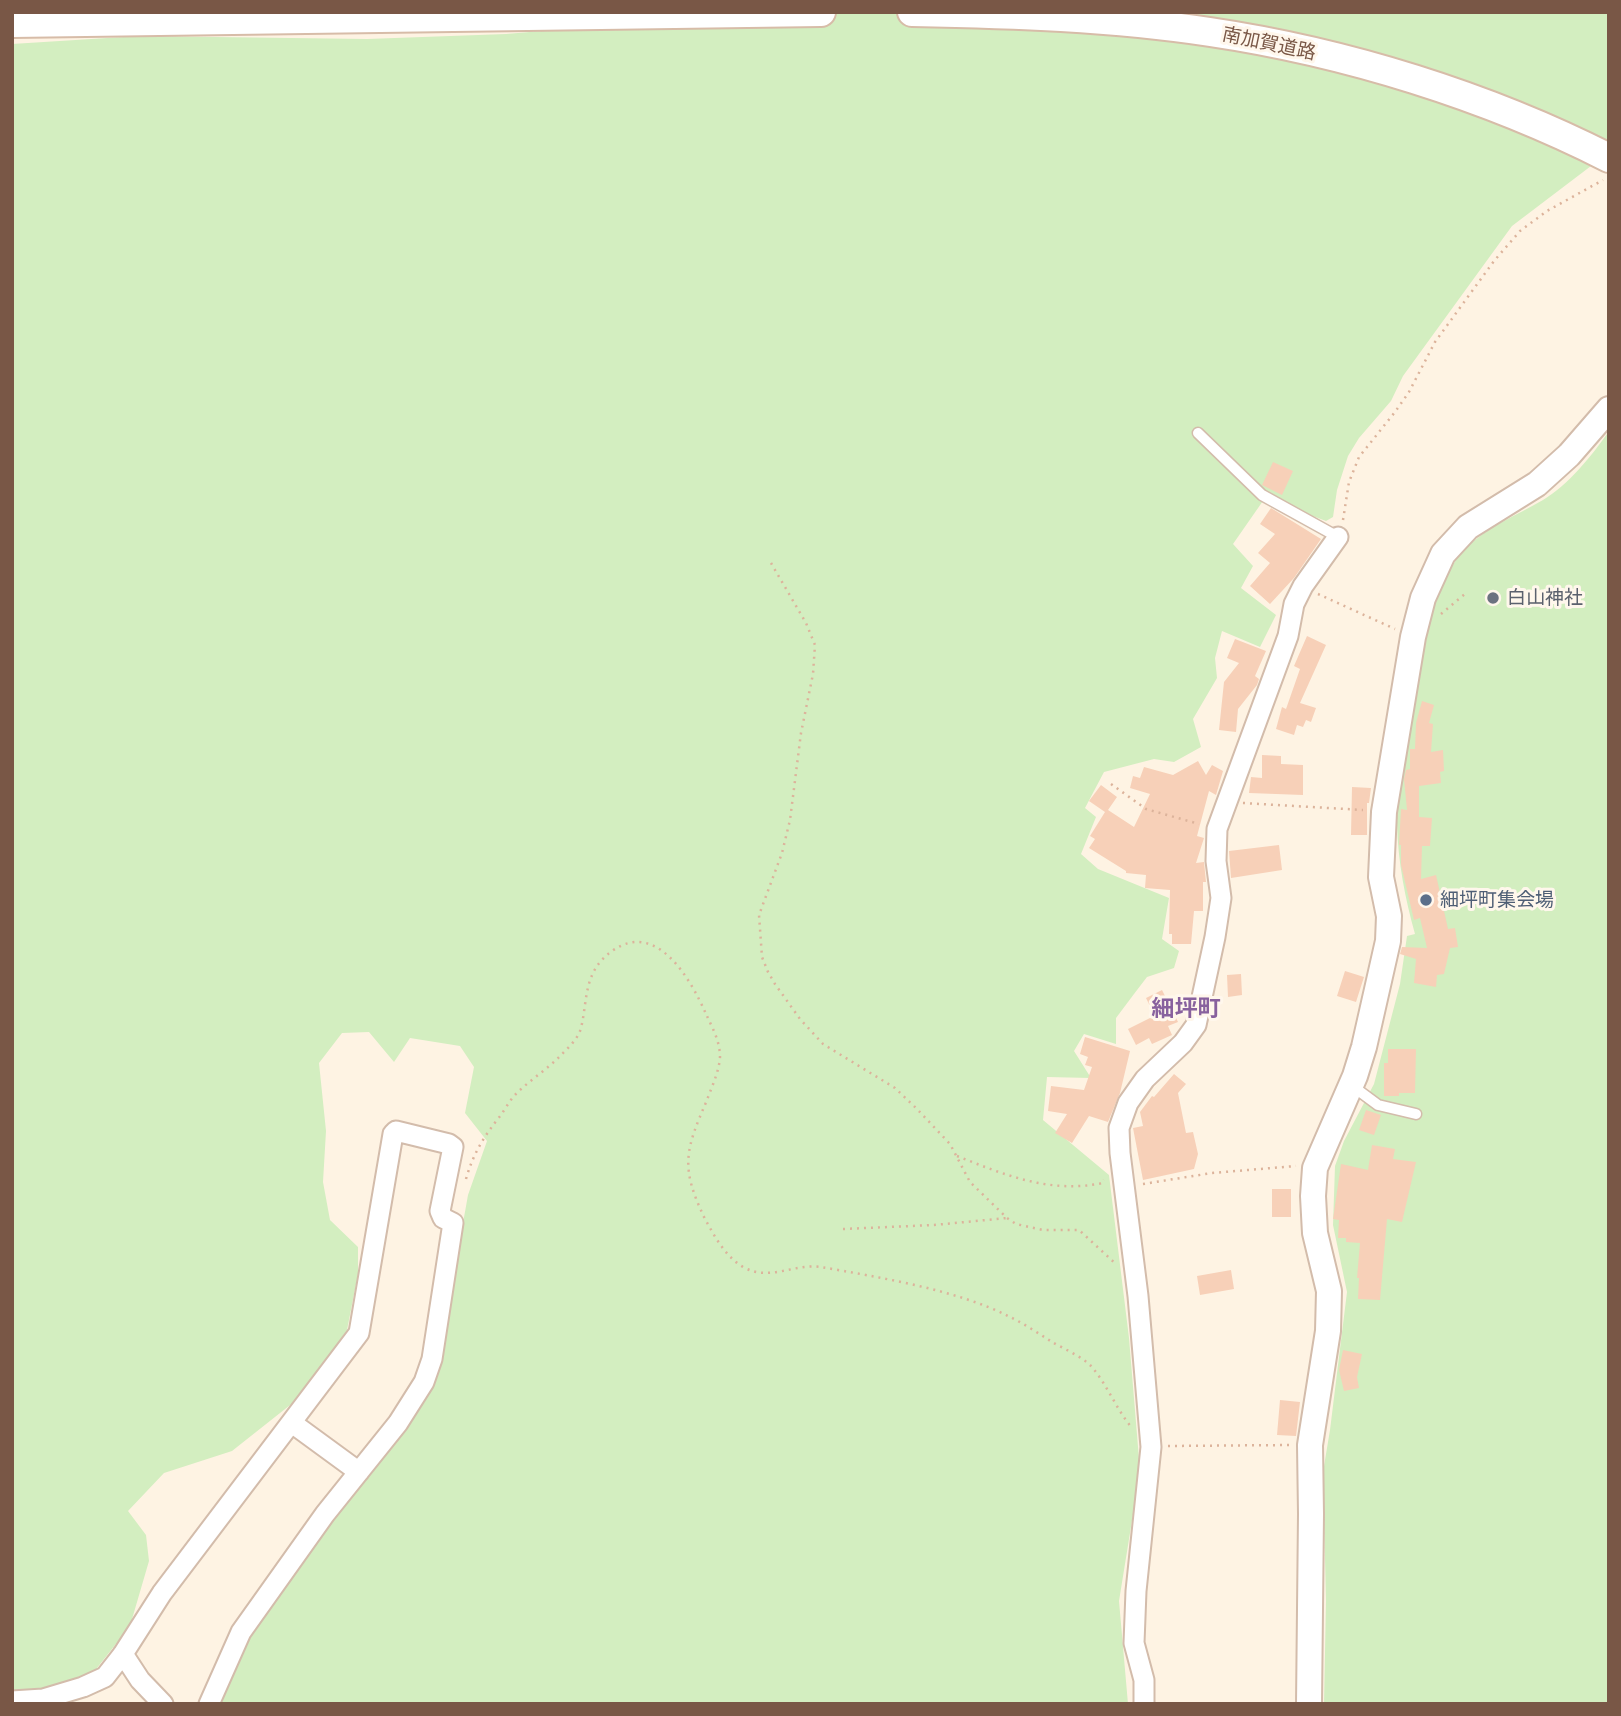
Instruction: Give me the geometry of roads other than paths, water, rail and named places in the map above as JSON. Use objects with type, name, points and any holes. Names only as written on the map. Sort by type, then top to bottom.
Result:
[{"type":"main road","points":[[12,23],[821,12]]},
{"type":"main road","name":"南加賀道路","points":[[912,12],[1015,14],[1123,21],[1210,32],[1285,46],[1447,90],[1527,121],[1609,158]]},
{"type":"street","points":[[1309,1704],[1310,1445],[1328,1331],[1329,1291],[1315,1233],[1315,1168],[1351,1085],[1364,1047],[1388,940],[1389,916],[1381,877],[1384,812],[1413,637],[1423,598],[1443,554],[1468,527],[1537,484],[1569,456],[1609,409]]},
{"type":"street","points":[[1144,1704],[1144,1680],[1134,1643],[1136,1591],[1150,1441],[1119,1128],[1128,1103],[1145,1079],[1183,1043],[1196,1025],[1221,898],[1216,861],[1217,829],[1287,636],[1294,604],[1303,586],[1338,537]]},
{"type":"street","points":[[12,1701],[45,1701],[105,1677],[162,1593],[359,1333],[393,1134],[397,1131],[449,1144],[453,1147],[440,1211],[443,1218],[453,1223],[432,1359],[424,1382],[398,1423],[325,1514],[241,1632],[209,1704]]},
{"type":"street","points":[[292,1423],[359,1472]]},
{"type":"street","points":[[123,1654],[141,1680],[163,1704]]},
{"type":"lane","points":[[1198,433],[1262,495],[1338,537]]},
{"type":"lane","points":[[1351,1085],[1378,1105],[1416,1114]]},
{"type":"place","name":"白山神社","points":[[1493,598]]},
{"type":"place","name":"細坪町集会場","points":[[1426,900]]},
{"type":"district","name":"細坪町","points":[[1186,1009]]}]
